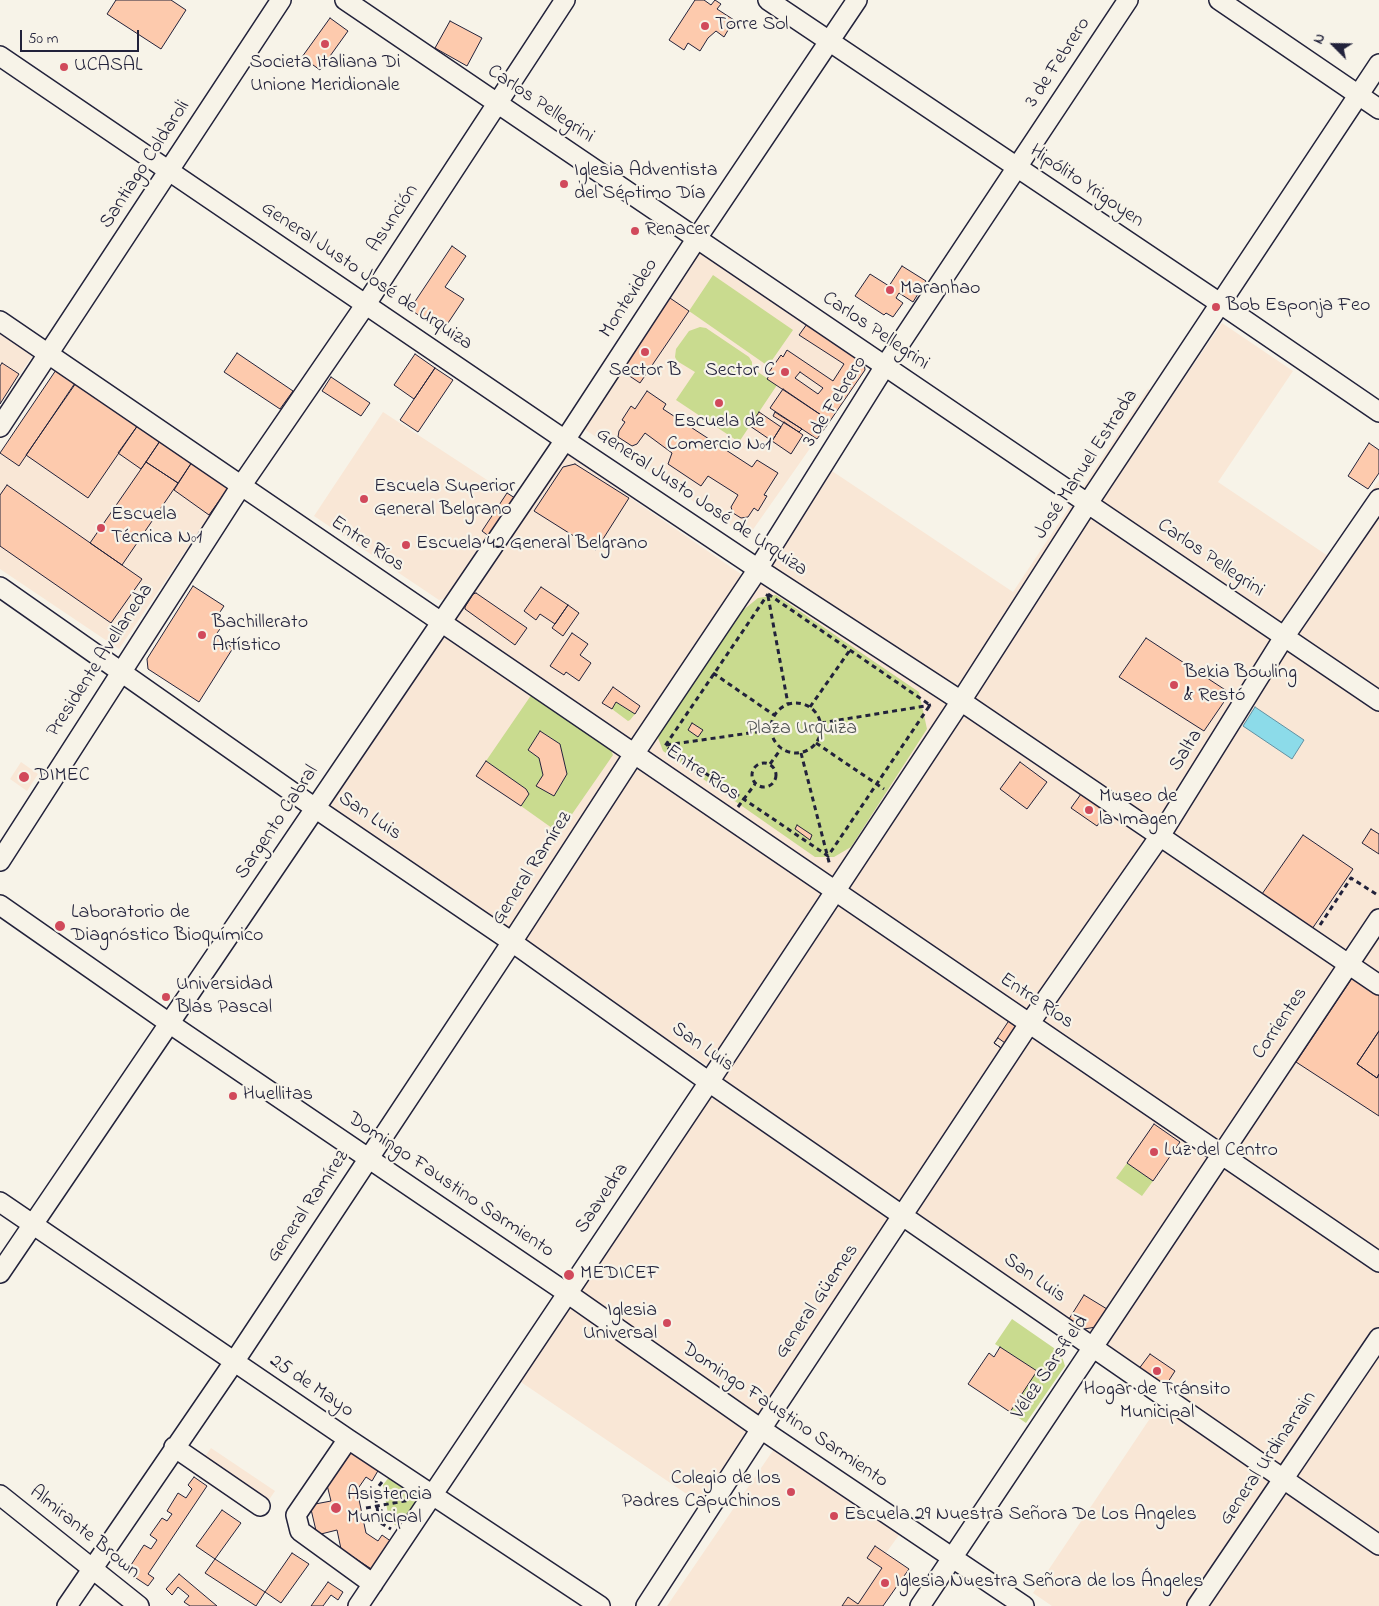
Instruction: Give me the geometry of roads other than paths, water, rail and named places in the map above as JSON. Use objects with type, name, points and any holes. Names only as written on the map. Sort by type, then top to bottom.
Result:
[{"type":"street","name":"Santiago Coldaroli","points":[[0,428],[281,0]]},
{"type":"street","name":"Carlos Pellegrini","points":[[345,0],[1379,702]]},
{"type":"street","name":"Asunción","points":[[242,486],[366,304],[566,0]]},
{"type":"street","name":"Hipólito Yrigoyen","points":[[768,0],[1379,412]]},
{"type":"street","name":"Montevideo","points":[[441,623],[565,440],[697,238],[857,0]]},
{"type":"street","name":"3 de Febrero","points":[[634,754],[758,569],[885,366],[1128,0]]},
{"type":"street","points":[[1219,0],[1379,109]]},
{"type":"street","name":"General Justo José de Urquiza","points":[[0,56],[758,569],[855,643],[961,701],[1379,985]]},
{"type":"street","name":"José Manuel Estrada","points":[[834,892],[961,701],[1088,503],[1379,64]]},
{"type":"street","name":"Entre Ríos","points":[[0,321],[834,892],[1379,1262]]},
{"type":"street","name":"Presidente Avellaneda","points":[[0,861],[120,672],[242,486]]},
{"type":"street","name":"Salta","points":[[1030,1024],[1160,836],[1284,637],[1379,499]]},
{"type":"street","name":"San Luis","points":[[0,587],[315,808],[512,942],[709,1082],[1379,1545]]},
{"type":"street","name":"Sargento Cabral","points":[[0,1273],[441,623]]},
{"type":"street","name":"General Ramírez","points":[[67,1606],[174,1447],[234,1362],[634,754]]},
{"type":"street","name":"Saavedra","points":[[358,1606],[834,892]]},
{"type":"street","name":"Domingo Faustino Sarmiento","points":[[0,905],[169,1023],[567,1293],[761,1429],[1024,1606]]},
{"type":"street","name":"Corrientes","points":[[1221,1155],[1379,919]]},
{"type":"street","name":"General Güemes","points":[[646,1606],[902,1215],[1030,1024]]},
{"type":"street","name":"Vélez Sarsfield","points":[[920,1606],[1221,1155]]},
{"type":"street","name":"25 de Mayo","points":[[0,1202],[348,1439],[600,1606]]},
{"type":"street","name":"General Urdinarrain","points":[[1197,1606],[1379,1338]]},
{"type":"street","points":[[348,1439],[296,1515],[300,1531],[373,1584]]},
{"type":"street","points":[[174,1447],[260,1506]]},
{"type":"street","name":"Almirante Brown","points":[[0,1495],[139,1606]]},
{"type":"water","points":[[1255,707],[1304,740],[1292,759],[1243,726]]},
{"type":"place","name":"Torre Sol","points":[[705,26]]},
{"type":"place","name":"Societa Italiana Di Unione Meridionale","points":[[325,44]]},
{"type":"place","name":"UCASAL","points":[[64,67]]},
{"type":"place","name":"Iglesia Adventista del Séptimo Día","points":[[564,184]]},
{"type":"place","name":"Renacer","points":[[635,231]]},
{"type":"place","name":"Maranhao","points":[[890,290]]},
{"type":"place","name":"Bob Esponja Feo","points":[[1216,307]]},
{"type":"place","name":"Sector B","points":[[645,352]]},
{"type":"place","name":"Sector C","points":[[785,372]]},
{"type":"place","name":"Escuela de Comercio Nº1","points":[[719,403]]},
{"type":"place","name":"Escuela Superior General Belgrano","points":[[364,499]]},
{"type":"place","name":"Escuela Técnica Nº1","points":[[101,528]]},
{"type":"place","name":"Escuela 42 General Belgrano","points":[[406,545]]},
{"type":"place","name":"Bachillerato Artístico","points":[[202,635]]},
{"type":"place","name":"Bekia Bowling & Restó","points":[[1174,685]]},
{"type":"place","name":"DIMEC","points":[[24,777]]},
{"type":"place","name":"Museo de la Imagen","points":[[1089,810]]},
{"type":"place","name":"Laboratorio de Diagnóstico Bioquímico","points":[[60,926]]},
{"type":"place","name":"Universidad Blas Pascal","points":[[166,997]]},
{"type":"place","name":"Huellitas","points":[[233,1096]]},
{"type":"place","name":"Luz del Centro","points":[[1154,1152]]},
{"type":"place","name":"MEDICEF","points":[[569,1275]]},
{"type":"place","name":"Iglesia Universal","points":[[667,1323]]},
{"type":"place","name":"Hogar de Tránsito Municipal","points":[[1157,1371]]},
{"type":"place","name":"Colegio de los Padres Capuchinos","points":[[791,1492]]},
{"type":"place","name":"Asistencia Municipal","points":[[336,1508]]},
{"type":"place","name":"Escuela 29 Nuestra Señora De Los Angeles","points":[[834,1516]]},
{"type":"place","name":"Iglesia Nuestra Señora de los Ángeles","points":[[885,1583]]},
{"type":"park label","name":"Plaza Urquiza","points":[[802,730]]}]
